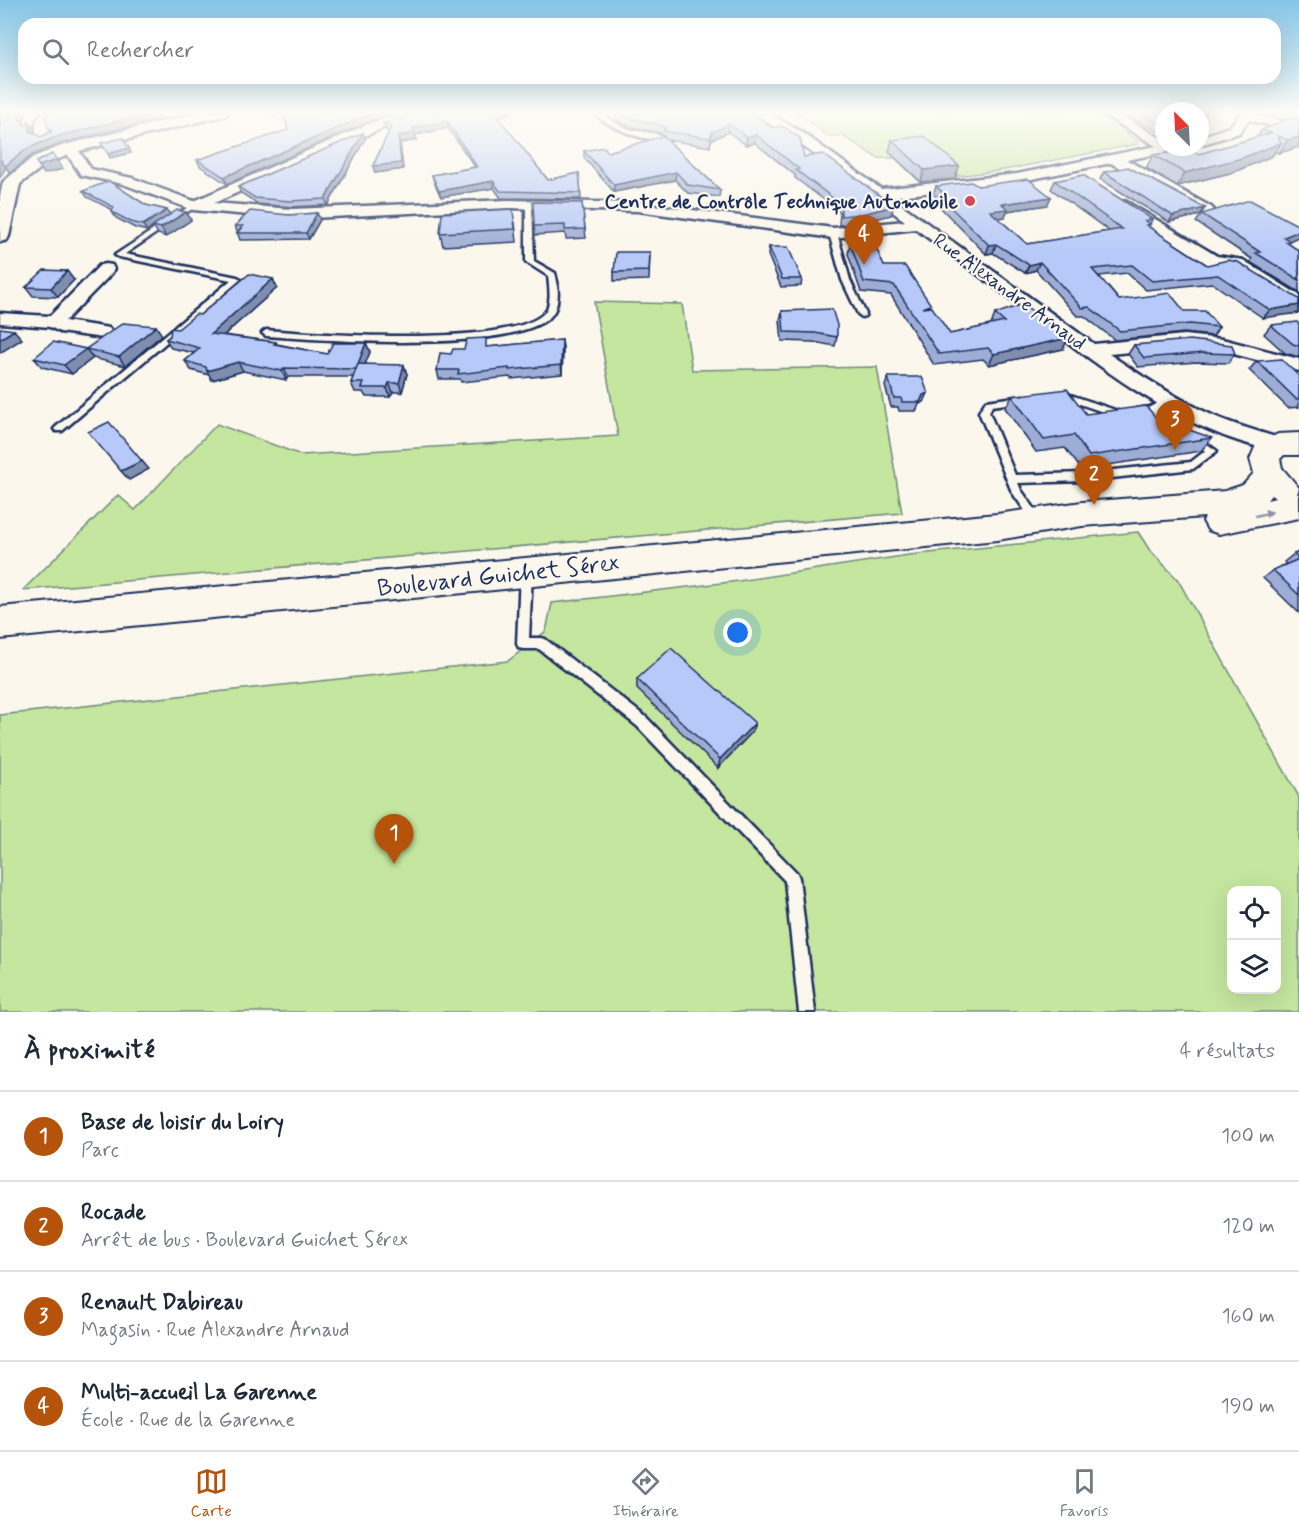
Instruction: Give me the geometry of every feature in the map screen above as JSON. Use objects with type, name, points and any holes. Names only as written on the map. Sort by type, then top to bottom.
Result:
[{"type":"main road","points":[[1278,457],[1299,499]]},
{"type":"main road","name":"Boulevard Guichet Sérex","points":[[0,623],[997,527],[1082,514],[1226,503],[1254,493],[1278,457]]},
{"type":"main road","name":"Boulevard Guichet Sérex","points":[[997,527],[1046,531],[1211,522],[1299,506]]},
{"type":"street","points":[[0,236],[8,189],[25,169],[43,159]]},
{"type":"street","points":[[78,159],[87,172],[127,181],[193,206],[292,214],[529,204],[638,207],[833,233],[919,224]]},
{"type":"street","points":[[193,206],[267,176],[301,159]]},
{"type":"street","name":"Rue Alexandre Arnaud","points":[[830,159],[1131,379],[1278,457]]},
{"type":"street","points":[[878,194],[1017,178],[1112,159]]},
{"type":"street","points":[[1113,159],[1137,170],[1206,210]]},
{"type":"street","points":[[1069,168],[1086,179]]},
{"type":"street","points":[[1113,197],[1167,232],[1190,233],[1299,302]]},
{"type":"street","points":[[1188,215],[1223,205]]},
{"type":"street","points":[[54,322],[106,269]]},
{"type":"street","points":[[0,318],[54,322],[60,326],[103,332]]},
{"type":"street","points":[[1090,350],[1184,341],[1222,345],[1299,365]]},
{"type":"lane","points":[[266,333],[307,337],[431,339],[508,331],[537,321],[548,314],[553,301],[552,275],[530,262],[529,204]]},
{"type":"lane","points":[[59,429],[237,279],[119,255],[193,206]]},
{"type":"lane","points":[[833,233],[846,280],[862,314]]},
{"type":"lane","points":[[1051,396],[1061,394],[1115,415],[1152,410],[1169,400]]},
{"type":"lane","points":[[1030,398],[989,403],[984,412],[1017,492],[1038,521]]},
{"type":"lane","points":[[1013,479],[1085,477],[1193,465],[1212,451],[1152,410]]},
{"type":"lane","points":[[526,572],[523,644],[541,643],[642,722],[792,878],[807,1012]]},
{"type":"green space","points":[[896,159],[1060,159],[1004,170],[919,181]]},
{"type":"green space","points":[[594,302],[682,304],[692,370],[877,367],[902,513],[23,590],[118,495],[135,510],[217,424],[301,455],[618,436]]},
{"type":"green space","points":[[1138,532],[1149,549],[1178,580],[1299,797],[1299,1012],[0,1012],[0,715],[508,661],[546,631],[552,603],[739,581],[909,555]]},
{"type":"building","points":[[0,159],[14,159],[5,166]]},
{"type":"building","points":[[42,159],[57,160],[39,166],[36,162]]},
{"type":"building","points":[[199,159],[265,159],[224,177],[197,160]]},
{"type":"building","points":[[302,159],[348,159],[325,199],[290,201],[255,198],[238,187]]},
{"type":"building","points":[[376,159],[401,159],[401,163],[373,166]]},
{"type":"building","points":[[472,159],[532,159],[548,180],[579,173],[581,193],[500,191],[493,181],[439,191],[432,175],[477,167]]},
{"type":"building","points":[[591,159],[688,159],[720,190],[688,185],[676,172],[614,185]]},
{"type":"building","points":[[787,159],[830,159],[894,206],[862,214],[841,216],[841,204],[796,170],[799,169]]},
{"type":"building","points":[[913,159],[951,159],[959,166],[924,170]]},
{"type":"building","points":[[1161,159],[1237,159],[1185,173]]},
{"type":"building","points":[[1128,167],[1205,208],[1173,216],[1104,172]]},
{"type":"building","points":[[1083,175],[1152,219],[1145,221],[1150,224],[1146,225],[1207,265],[1228,260],[1238,262],[1299,299],[1299,305],[1270,310],[1218,275],[1152,281],[1132,265],[1092,269],[1119,300],[1170,293],[1184,311],[1205,311],[1219,327],[1190,324],[1120,331],[1089,307],[1082,308],[1040,262],[1029,265],[996,244],[989,245],[938,195],[944,194],[936,186],[971,182],[978,186],[1028,179],[1051,197],[1002,204],[1008,209],[990,211],[1027,244],[1122,229],[1055,181]]},
{"type":"building","points":[[109,181],[146,205],[167,210],[143,225],[131,222],[112,212],[114,207],[83,191]]},
{"type":"building","points":[[1250,200],[1299,226],[1299,231],[1284,237],[1289,241],[1286,242],[1299,251],[1299,280],[1256,253],[1260,252],[1202,214]]},
{"type":"building","points":[[533,202],[582,203],[585,229],[565,230],[565,225],[534,226]]},
{"type":"building","points":[[513,209],[515,229],[440,233],[442,213]]},
{"type":"building","points":[[177,210],[186,212],[161,228],[153,226]]},
{"type":"building","points":[[250,211],[289,215],[317,213],[306,233],[237,233],[243,226],[235,226]]},
{"type":"building","points":[[850,243],[874,243],[884,266],[905,266],[931,305],[922,308],[932,307],[950,334],[1004,322],[995,314],[1023,304],[1068,338],[994,354],[988,348],[939,354],[894,285],[864,282]]},
{"type":"building","points":[[769,247],[788,247],[802,279],[782,279]]},
{"type":"building","points":[[616,252],[650,252],[649,271],[614,272]]},
{"type":"building","points":[[44,270],[67,271],[51,288],[26,287]]},
{"type":"building","points":[[249,274],[273,279],[211,334],[276,342],[274,344],[327,354],[333,343],[366,343],[356,369],[284,368],[282,371],[238,362],[207,371],[206,367],[185,361],[200,348],[166,339],[170,336],[171,328],[178,329],[196,314],[200,315]]},
{"type":"building","points":[[832,309],[837,325],[837,337],[815,333],[784,332],[782,311]]},
{"type":"building","points":[[1297,322],[1299,324],[1299,346],[1293,344],[1271,325]]},
{"type":"building","points":[[123,323],[156,326],[119,357],[86,349]]},
{"type":"building","points":[[0,328],[14,330],[0,339]]},
{"type":"building","points":[[486,338],[486,347],[562,340],[561,365],[458,374],[459,370],[437,370],[440,353],[451,354],[453,349],[464,349],[467,339]]},
{"type":"building","points":[[1190,340],[1232,345],[1235,354],[1203,353],[1144,358],[1134,345]]},
{"type":"building","points":[[53,342],[86,349],[64,365],[34,358]]},
{"type":"building","points":[[1281,359],[1299,376],[1299,399],[1296,399],[1257,361]]},
{"type":"building","points":[[358,364],[404,365],[399,383],[389,383],[387,388],[362,388],[364,383],[351,383]]},
{"type":"building","points":[[888,377],[922,377],[928,393],[923,395],[920,402],[902,402],[901,398],[894,398]]},
{"type":"building","points":[[1067,389],[1086,414],[1146,406],[1166,429],[1181,427],[1212,438],[1089,456],[1074,435],[1044,440],[1012,396]]},
{"type":"building","points":[[109,422],[142,461],[121,471],[88,432]]},
{"type":"building","points":[[1299,559],[1299,595],[1273,570]]},
{"type":"building","points":[[671,648],[755,723],[720,759],[637,679]]},
{"type":"place","name":"Centre de Contrôle Technique Automobile","points":[[970,201]]},
{"type":"place","name":"Multi-accueil La Garenne","points":[[864,265]]},
{"type":"place","name":"Renault Dabireau","points":[[1175,450]]},
{"type":"place","name":"Rocade","points":[[1094,505]]},
{"type":"place","name":"Base de loisir du Loiry","points":[[394,864]]}]
